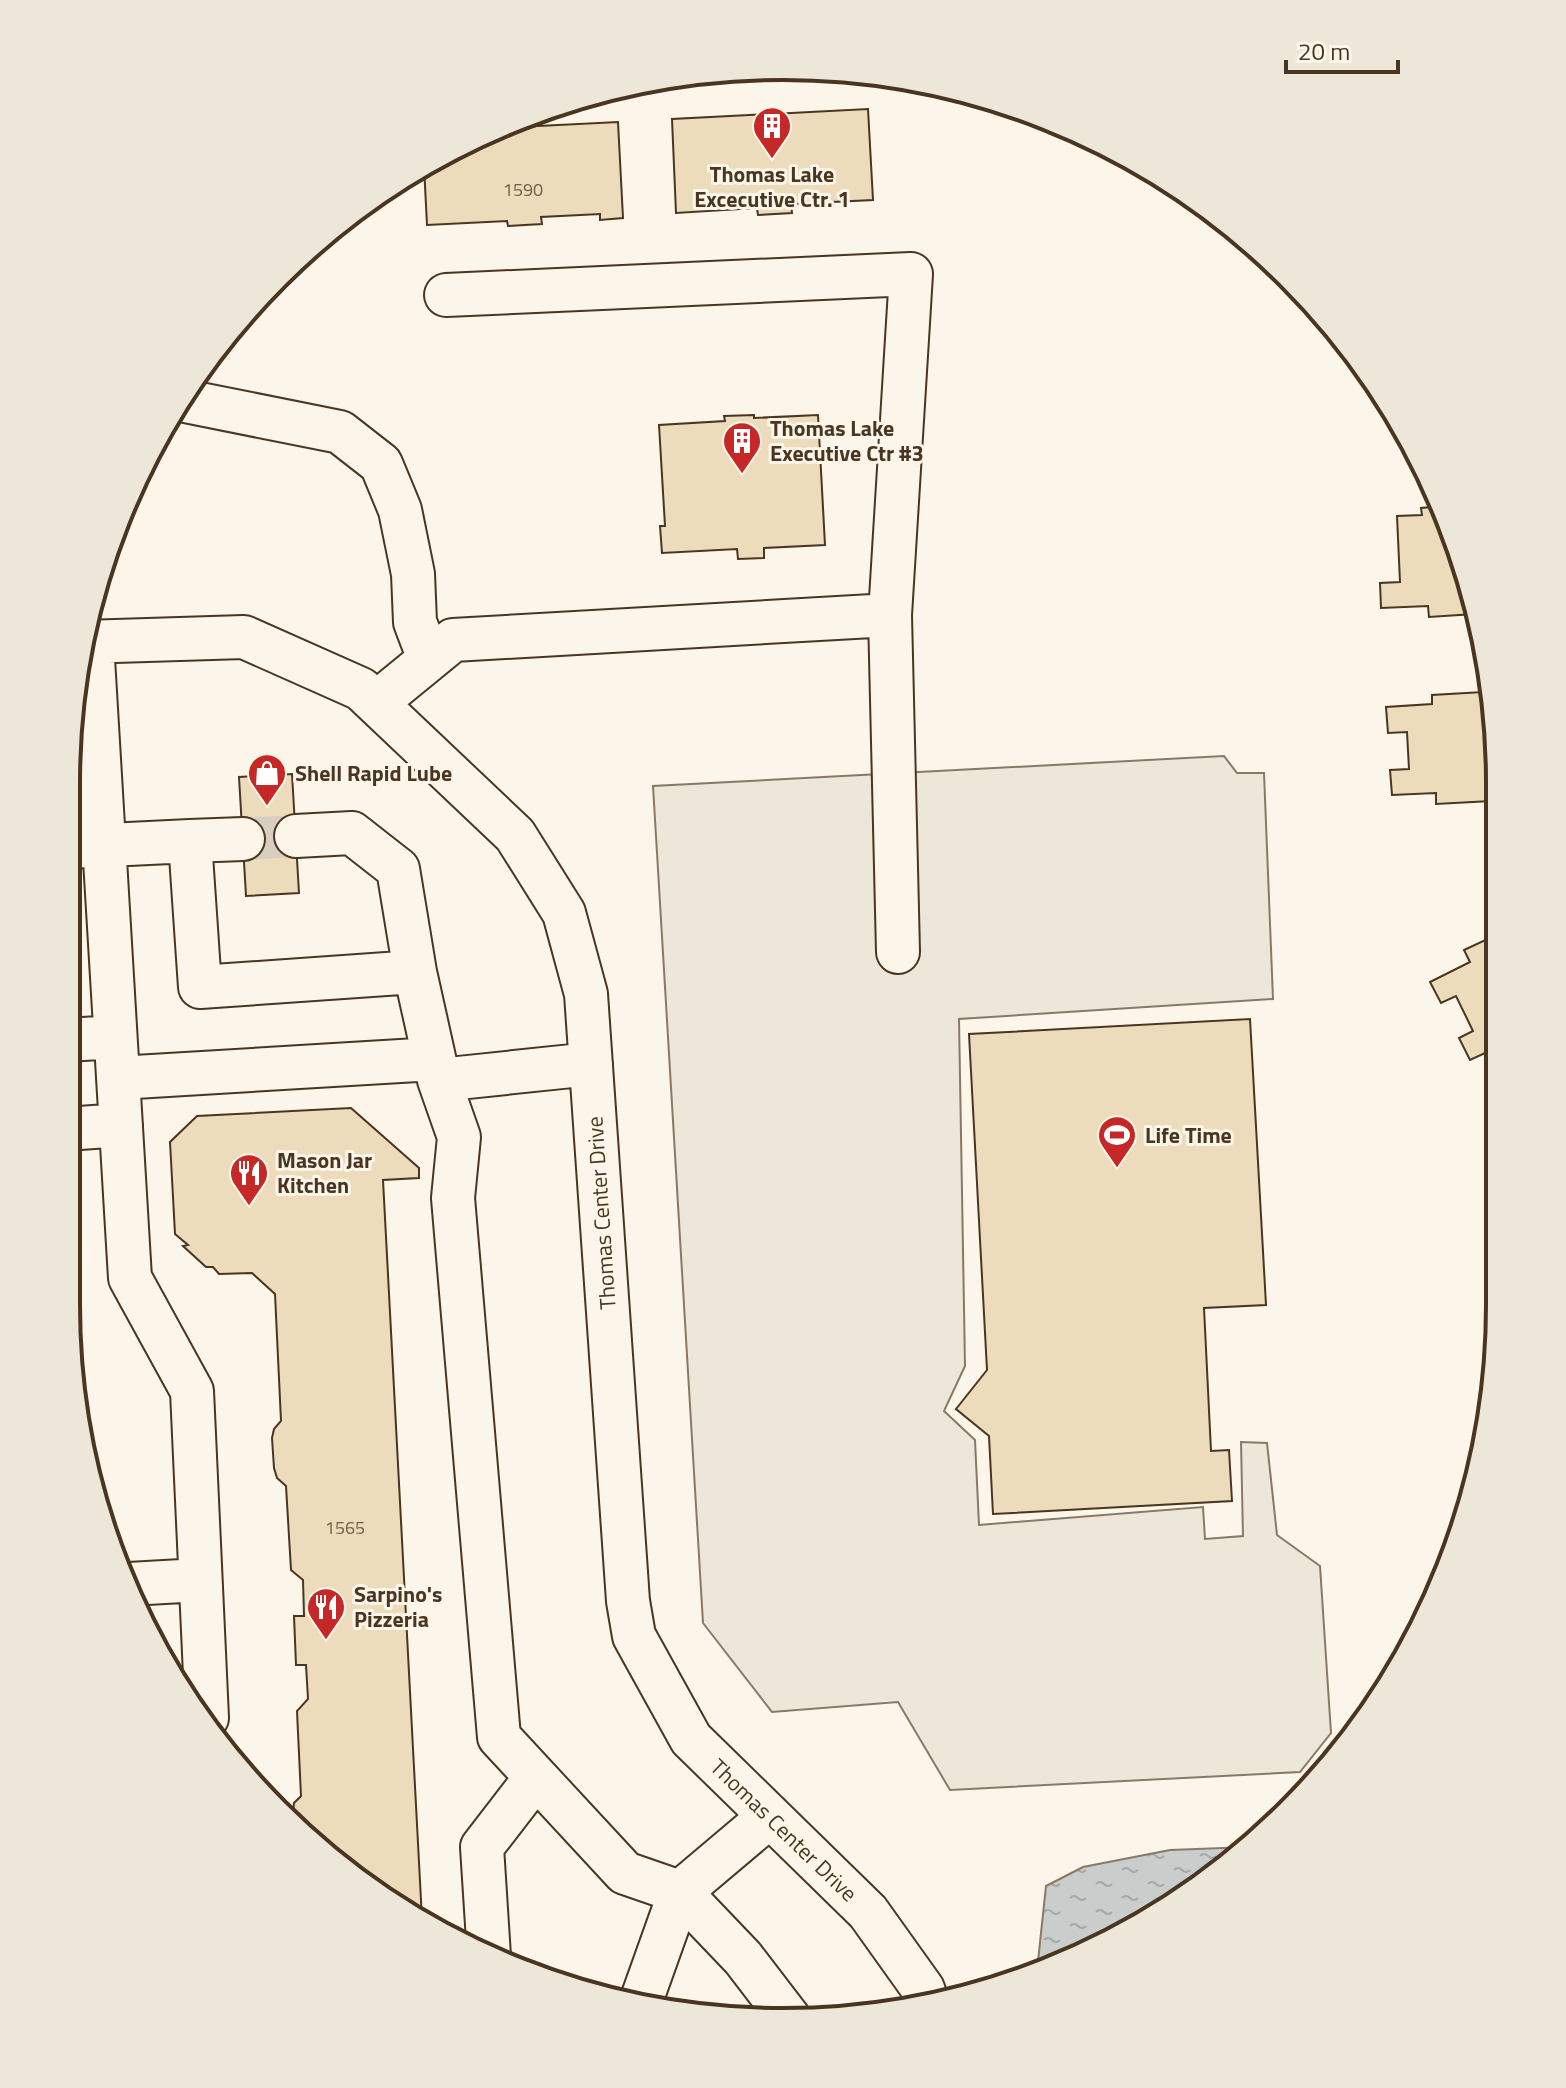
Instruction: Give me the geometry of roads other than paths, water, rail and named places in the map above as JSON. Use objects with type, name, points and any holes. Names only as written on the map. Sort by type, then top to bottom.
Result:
[{"type":"street","points":[[446,295],[911,274],[890,615],[898,952]]},
{"type":"street","points":[[192,402],[340,432],[381,464],[400,510],[413,574],[415,622],[429,659]]},
{"type":"street","points":[[376,703],[453,640],[890,615]]},
{"type":"street","name":"Thomas Center Drive","points":[[95,642],[244,637],[361,689],[515,835],[564,913],[586,994],[628,1601],[634,1636],[691,1739],[868,1912],[924,1993]]},
{"type":"street","points":[[88,682],[86,846],[117,1057],[130,1278],[192,1391],[206,1708]]},
{"type":"street","points":[[296,836],[352,833],[398,869],[415,972],[437,1070],[459,1137],[453,1198],[499,1737],[625,1873],[680,1892],[743,1958],[781,2008]]},
{"type":"street","points":[[86,846],[243,839]]},
{"type":"street","points":[[190,841],[200,987],[415,972]]},
{"type":"street","points":[[80,1044],[117,1057],[437,1070],[591,1064]]},
{"type":"street","points":[[80,1128],[121,1125]]},
{"type":"street","points":[[138,1583],[200,1580]]},
{"type":"street","points":[[488,1943],[482,1847],[536,1777]]},
{"type":"street","points":[[644,1994],[680,1892],[770,1816]]},
{"type":"water","points":[[1230,1848],[1174,1890],[1134,1914],[1094,1936],[1038,1959],[1046,1886],[1083,1867],[1170,1850]]},
{"type":"tunnel","points":[[243,839],[296,836]]},
{"type":"place","name":"Thomas Lake Excecutive Ctr. 1","points":[[772,160]]},
{"type":"place","name":"Thomas Lake Executive Ctr #3","points":[[742,475]]},
{"type":"place","name":"Shell Rapid Lube","points":[[267,807]]},
{"type":"place","name":"Life Time","points":[[1117,1169]]},
{"type":"place","name":"Mason Jar Kitchen","points":[[249,1207]]},
{"type":"place","name":"Sarpino's Pizzeria","points":[[326,1641]]}]
